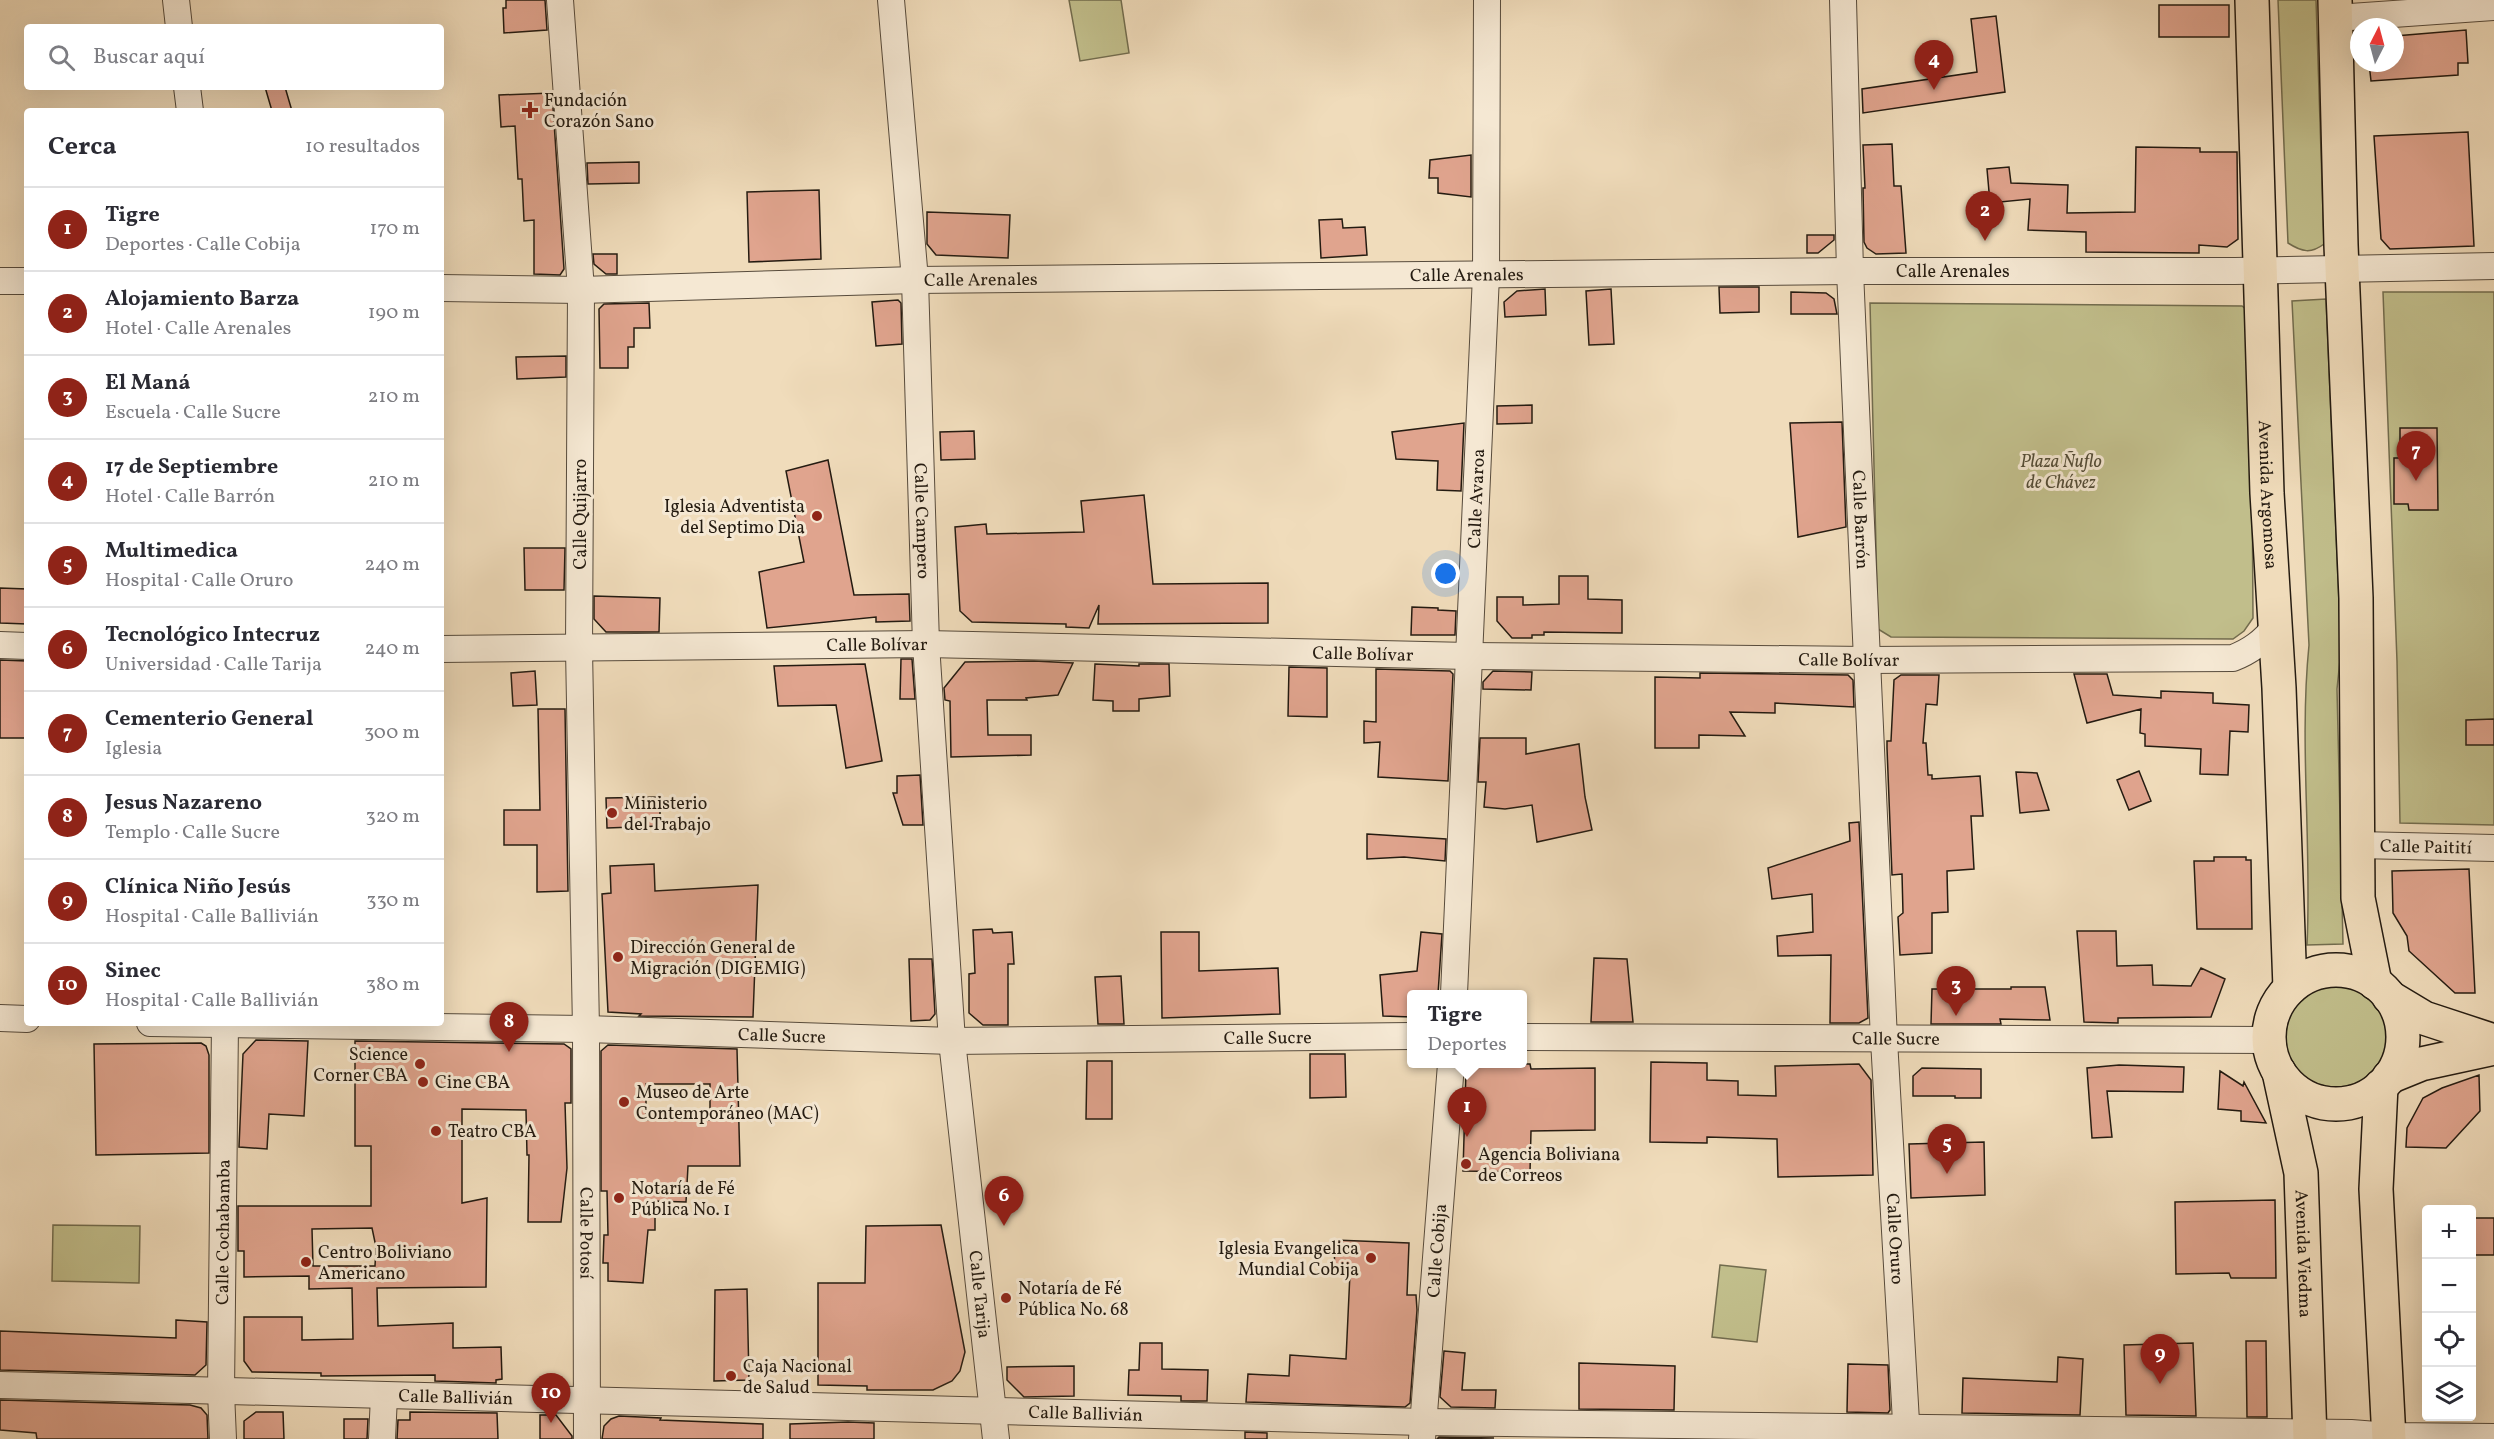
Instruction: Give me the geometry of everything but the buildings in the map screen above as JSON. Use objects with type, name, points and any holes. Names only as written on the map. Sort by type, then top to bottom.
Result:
[{"type":"main road","name":"Avenida Argomosa","points":[[2253,0],[2267,494],[2275,627],[2290,988]]},
{"type":"main road","points":[[2336,9],[2342,268],[2356,609],[2358,898],[2382,990],[2400,1018],[2403,1033],[2400,1056],[2385,1082],[2376,1189],[2389,1437]]},
{"type":"main road","points":[[2494,1041],[2424,1018],[2361,975],[2336,970],[2310,975],[2290,988],[2272,1016],[2269,1040],[2272,1057],[2279,1072],[2297,1091],[2312,1100],[2329,1103],[2355,1101],[2371,1094],[2385,1082],[2421,1064],[2494,1048]]},
{"type":"main road","name":"Avenida Viedma","points":[[2279,1072],[2301,1173],[2310,1436]]},
{"type":"street","points":[[176,0],[179,24]]},
{"type":"street","name":"Calle Quijarro","points":[[560,0],[581,290],[579,649],[586,1029]]},
{"type":"street","name":"Calle Campero","points":[[891,0],[915,280],[926,644],[952,1041]]},
{"type":"street","name":"Calle Avaroa","points":[[1454,990],[1486,274],[1487,0]]},
{"type":"street","name":"Calle Barrón","points":[[1844,0],[1850,271],[1884,1040]]},
{"type":"street","points":[[2336,9],[2494,8]]},
{"type":"street","points":[[187,90],[190,108]]},
{"type":"street","name":"Calle Arenales","points":[[444,288],[581,290],[915,280],[1850,271],[2262,271],[2494,266]]},
{"type":"street","points":[[0,281],[24,281]]},
{"type":"street","name":"Calle Bolívar","points":[[444,649],[926,644],[1468,656],[1867,660],[2233,658],[2248,652],[2264,640],[2275,627]]},
{"type":"street","points":[[0,645],[24,646]]},
{"type":"street","name":"Calle Paitití","points":[[2357,845],[2494,848]]},
{"type":"street","points":[[0,1018],[24,1019]]},
{"type":"street","name":"Calle Cochabamba","points":[[223,1439],[221,1392],[225,1026]]},
{"type":"street","name":"Calle Sucre","points":[[369,1026],[586,1029],[952,1041],[1407,1036]]},
{"type":"street","name":"Calle Potosí","points":[[586,1029],[587,1439]]},
{"type":"street","name":"Calle Sucre","points":[[1527,1037],[2269,1040]]},
{"type":"street","name":"Calle Oruro","points":[[1884,1040],[1907,1434]]},
{"type":"street","name":"Calle Tarija","points":[[952,1041],[996,1439]]},
{"type":"street","name":"Calle Cobija","points":[[1422,1431],[1451,1068]]},
{"type":"street","name":"Calle Ballivián","points":[[0,1385],[993,1411],[1422,1431],[2310,1436],[2351,1433],[2389,1437],[2494,1437]]},
{"type":"street","points":[[382,1439],[384,1396]]},
{"type":"green space","points":[[1069,0],[1121,0],[1129,53],[1080,61]]},
{"type":"green space","points":[[2278,0],[2316,0],[2324,244],[2311,250],[2302,250],[2288,243]]},
{"type":"green space","points":[[2383,292],[2494,292],[2494,825],[2400,823],[2397,661]]},
{"type":"green space","points":[[2326,299],[2341,650],[2337,689],[2343,944],[2307,945],[2305,720],[2309,645],[2292,301]]},
{"type":"green space","name":"Plaza Ñuflo de Chávez","points":[[1870,303],[2242,306],[2251,313],[2253,618],[2244,631],[2233,639],[1891,637],[1878,629]]},
{"type":"green space","points":[[2336,981],[2356,985],[2374,996],[2385,1014],[2389,1034],[2385,1054],[2374,1072],[2356,1083],[2336,1087],[2316,1083],[2298,1072],[2287,1054],[2283,1034],[2287,1014],[2298,996],[2316,985]]},
{"type":"green space","points":[[53,1225],[140,1226],[139,1283],[52,1281]]},
{"type":"green space","points":[[1720,1265],[1766,1270],[1757,1342],[1712,1337]]},
{"type":"place","name":"17 de Septiembre","points":[[1934,90]]},
{"type":"place","name":"Fundación Corazón Sano","points":[[530,110]]},
{"type":"place","name":"Alojamiento Barza","points":[[1985,241]]},
{"type":"place","name":"Cementerio General","points":[[2416,481]]},
{"type":"place","name":"Iglesia Adventista del Septimo Dia","points":[[817,516]]},
{"type":"place","name":"Ministerio del Trabajo","points":[[612,813]]},
{"type":"place","name":"Dirección General de Migración (DIGEMIG)","points":[[618,957]]},
{"type":"place","name":"El Maná","points":[[1956,1016]]},
{"type":"place","name":"Jesus Nazareno","points":[[509,1052]]},
{"type":"place","name":"Science Corner CBA","points":[[420,1064]]},
{"type":"place","name":"Cine CBA","points":[[423,1082]]},
{"type":"place","name":"Museo de Arte Contemporáneo (MAC)","points":[[624,1102]]},
{"type":"place","name":"Teatro CBA","points":[[436,1131]]},
{"type":"place","name":"Tigre","points":[[1467,1137]]},
{"type":"place","name":"Agencia Boliviana de Correos","points":[[1466,1164]]},
{"type":"place","name":"Multimedica","points":[[1947,1174]]},
{"type":"place","name":"Notaría de Fé Pública No. 1","points":[[619,1198]]},
{"type":"place","name":"Tecnológico Intecruz","points":[[1004,1226]]},
{"type":"place","name":"Iglesia Evangelica Mundial Cobija","points":[[1371,1258]]},
{"type":"place","name":"Centro Boliviano Americano","points":[[306,1262]]},
{"type":"place","name":"Notaría de Fé Pública No. 68","points":[[1006,1298]]},
{"type":"place","name":"Caja Nacional de Salud","points":[[731,1376]]},
{"type":"place","name":"Clínica Niño Jesús","points":[[2160,1384]]},
{"type":"place","name":"Sinec","points":[[551,1423]]}]
